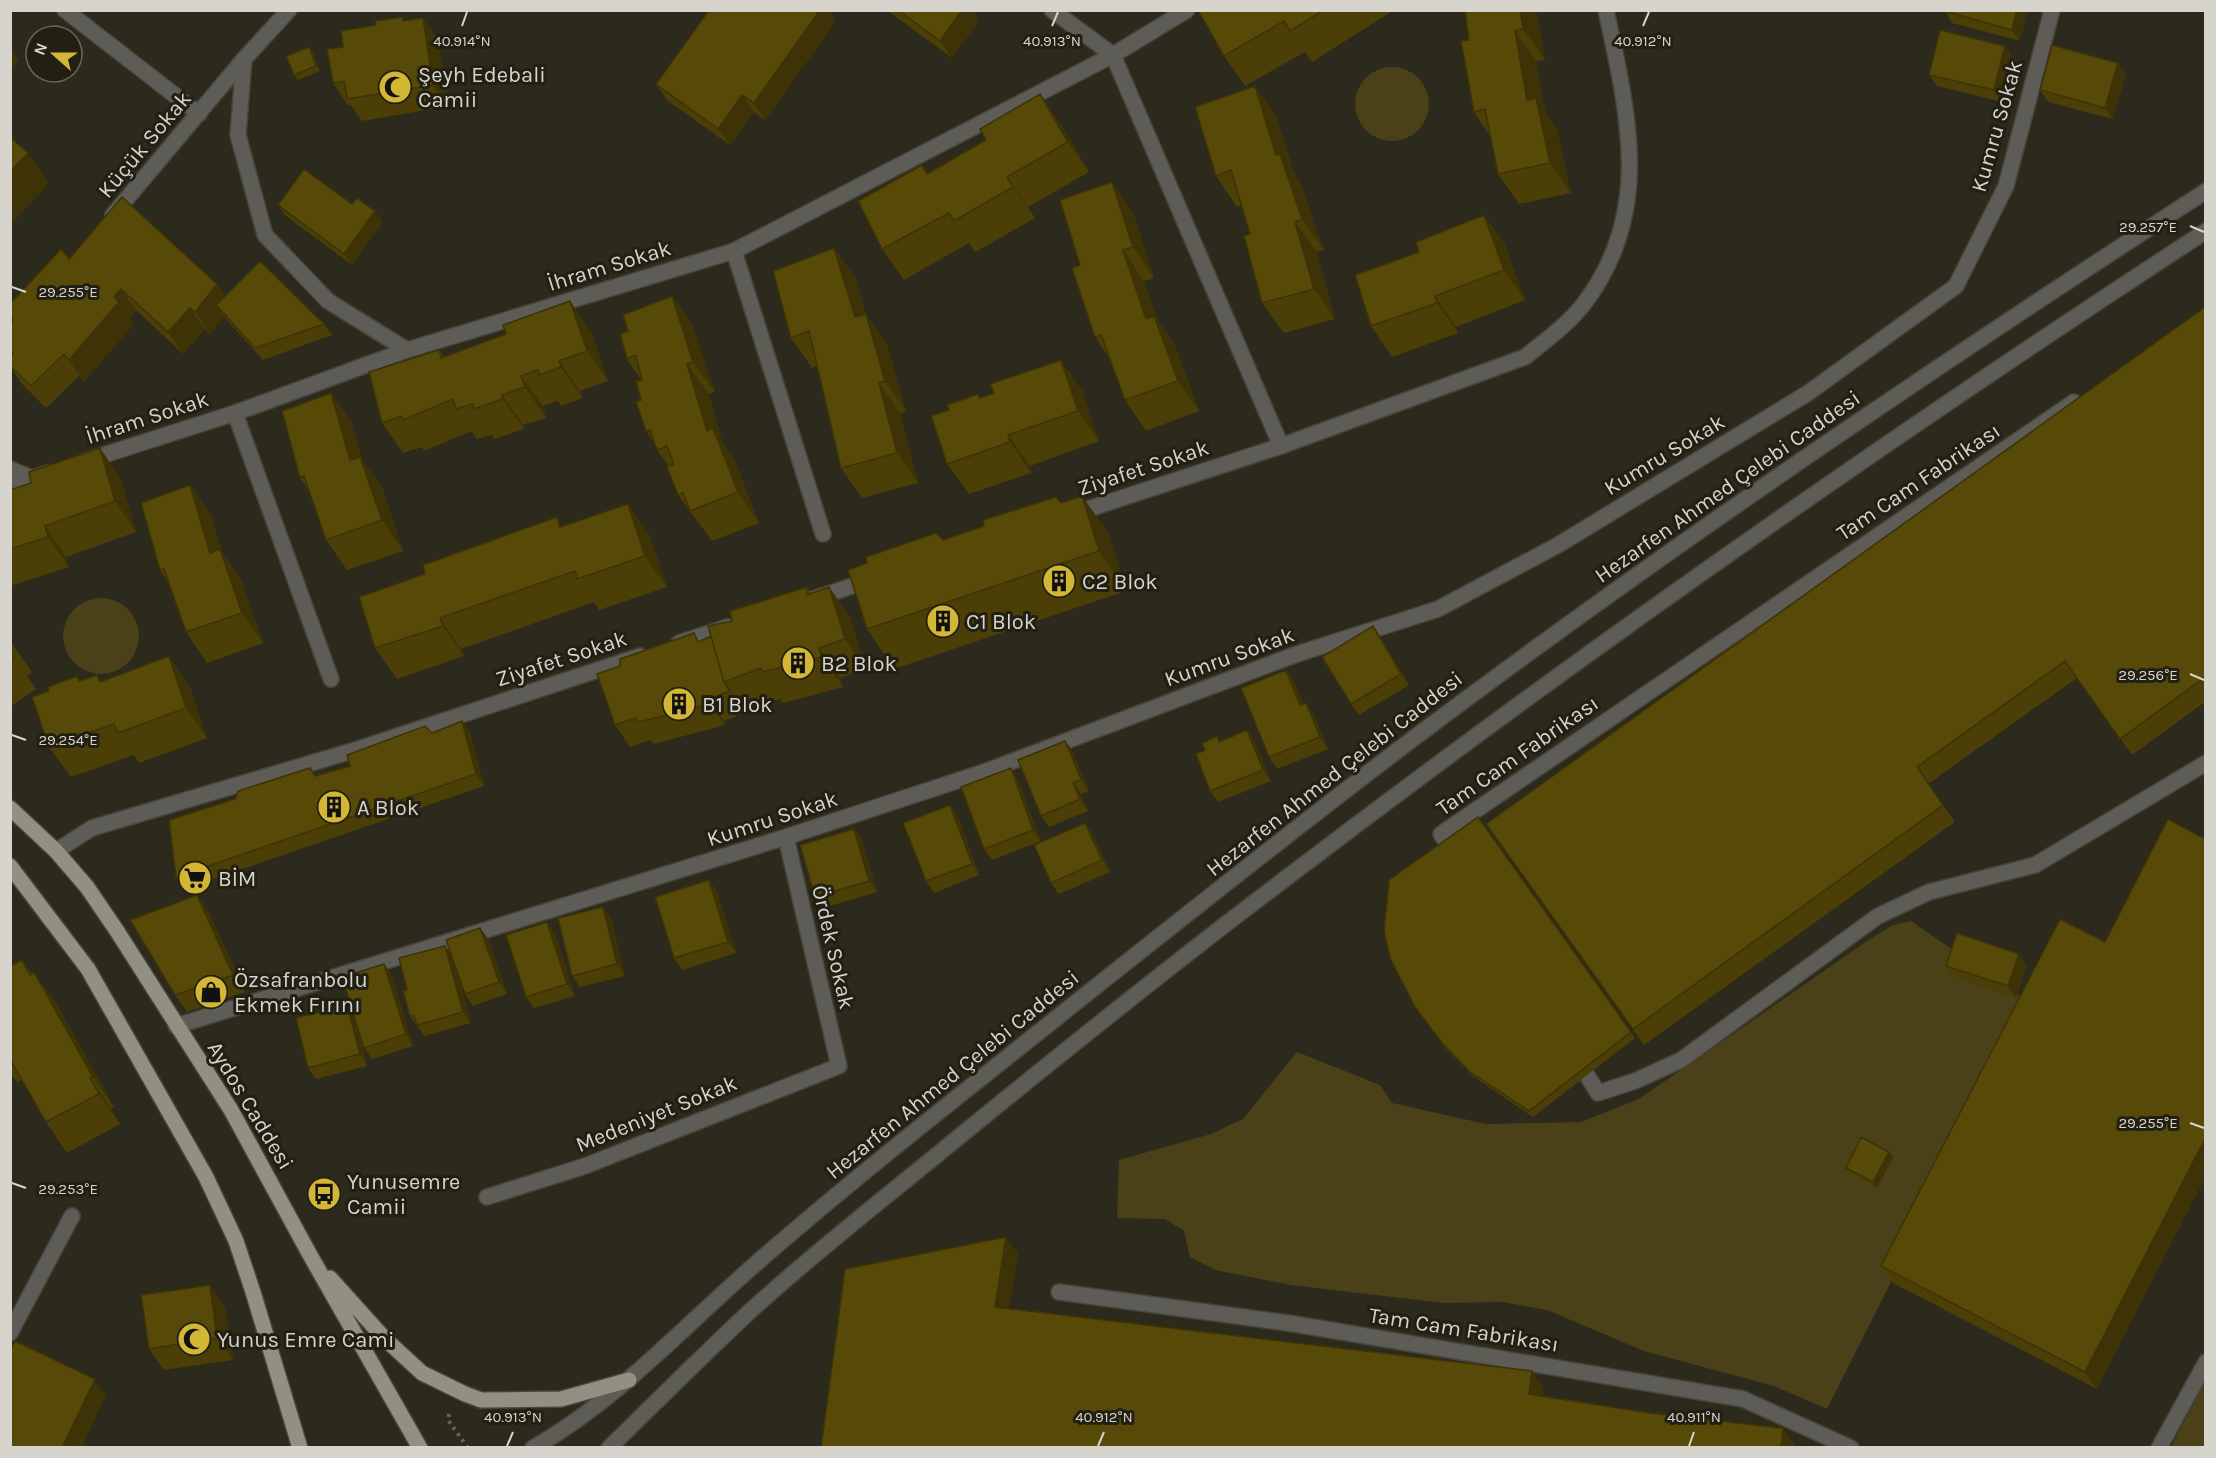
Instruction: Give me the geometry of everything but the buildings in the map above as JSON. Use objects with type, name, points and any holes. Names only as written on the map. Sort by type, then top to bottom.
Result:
[{"type":"main road","name":"Aydos Caddesi","points":[[10,808],[56,851],[87,887],[231,1110],[310,1255],[420,1448]]},
{"type":"main road","points":[[10,866],[88,969],[206,1177],[236,1242],[300,1448]]},
{"type":"main road","points":[[310,1255],[399,1352],[422,1373],[481,1400],[561,1399],[629,1380]]},
{"type":"street","points":[[65,10],[199,114]]},
{"type":"street","name":"Küçük Sokak","points":[[104,225],[244,59],[289,10]]},
{"type":"street","points":[[1052,10],[1113,55],[1281,446]]},
{"type":"street","name":"İhram Sokak","points":[[10,484],[235,413],[407,350],[734,251],[1113,55],[1187,10]]},
{"type":"street","name":"Ziyafet Sokak","points":[[1054,520],[1281,446],[1525,357],[1582,307],[1601,279],[1617,245],[1630,195],[1629,139],[1606,10]]},
{"type":"street","name":"Kumru Sokak","points":[[176,1026],[786,837],[984,772],[1297,654],[1438,609],[1558,545],[1808,393],[1956,286],[2006,186],[2052,10]]},
{"type":"street","points":[[244,59],[238,135],[265,235],[328,301],[407,350]]},
{"type":"street","name":"Hezarfen Ahmed Çelebi Caddesi","points":[[533,1448],[629,1380],[758,1262],[893,1148],[1425,730],[1611,595],[1828,443],[2058,286],[2205,191]]},
{"type":"street","points":[[609,1448],[750,1312],[857,1220],[1076,1040],[1214,932],[1410,783],[1600,644],[2046,335],[2205,231]]},
{"type":"street","points":[[734,251],[823,534]]},
{"type":"street","name":"Tam Cam Fabrikası","points":[[1465,874],[1441,834],[2089,392]]},
{"type":"street","points":[[235,413],[331,680]]},
{"type":"street","points":[[10,469],[31,478]]},
{"type":"street","points":[[804,602],[883,576]]},
{"type":"street","name":"Ziyafet Sokak","points":[[56,851],[92,828],[352,751],[747,620]]},
{"type":"street","points":[[1568,1043],[1598,1093],[1635,1081],[1680,1060],[1878,916],[1929,892],[2035,866],[2205,763]]},
{"type":"street","name":"Ördek Sokak","points":[[786,837],[839,1066]]},
{"type":"street","name":"Medeniyet Sokak","points":[[487,1197],[585,1166],[839,1066]]},
{"type":"street","points":[[10,1333],[72,1216]]},
{"type":"street","name":"Tam Cam Fabrikası","points":[[1059,1292],[1300,1325],[1743,1400],[1851,1448]]},
{"type":"street","points":[[2159,1448],[2205,1362]]},
{"type":"path","points":[[456,1390],[448,1420],[468,1448]]},
{"type":"shaded area","points":[[1392,67],[1406,70],[1418,78],[1426,90],[1429,104],[1426,118],[1418,130],[1406,138],[1392,141],[1378,138],[1366,130],[1358,118],[1355,104],[1358,90],[1366,78],[1378,70]]},
{"type":"shaded area","points":[[101,598],[115,601],[128,609],[136,622],[139,636],[136,650],[128,663],[115,671],[101,674],[87,671],[74,663],[66,650],[63,636],[66,622],[74,609],[87,601]]},
{"type":"shaded area","points":[[1911,921],[2031,1004],[1827,1409],[1774,1386],[1644,1351],[1547,1310],[1503,1302],[1443,1303],[1291,1285],[1215,1270],[1190,1257],[1184,1231],[1165,1219],[1117,1218],[1119,1160],[1211,1134],[1243,1119],[1297,1052],[1380,1085],[1392,1103],[1486,1124],[1581,1122],[1639,1099],[1867,941],[1893,925]]},
{"type":"shaded area","points":[[2205,1381],[2205,1447],[2171,1447]]},
{"type":"place","name":"Şeyh Edebali Camii","points":[[395,87]]},
{"type":"place","name":"C2 Blok","points":[[1059,581]]},
{"type":"place","name":"C1 Blok","points":[[943,621]]},
{"type":"place","name":"B2 Blok","points":[[798,663]]},
{"type":"place","name":"B1 Blok","points":[[679,704]]},
{"type":"place","name":"A Blok","points":[[334,807]]},
{"type":"place","name":"BİM","points":[[195,878]]},
{"type":"place","name":"Özsafranbolu Ekmek Fırını","points":[[211,992]]},
{"type":"place","name":"Yunusemre Cami̇i̇","points":[[324,1194]]},
{"type":"place","name":"Yunus Emre Cami","points":[[194,1339]]}]
